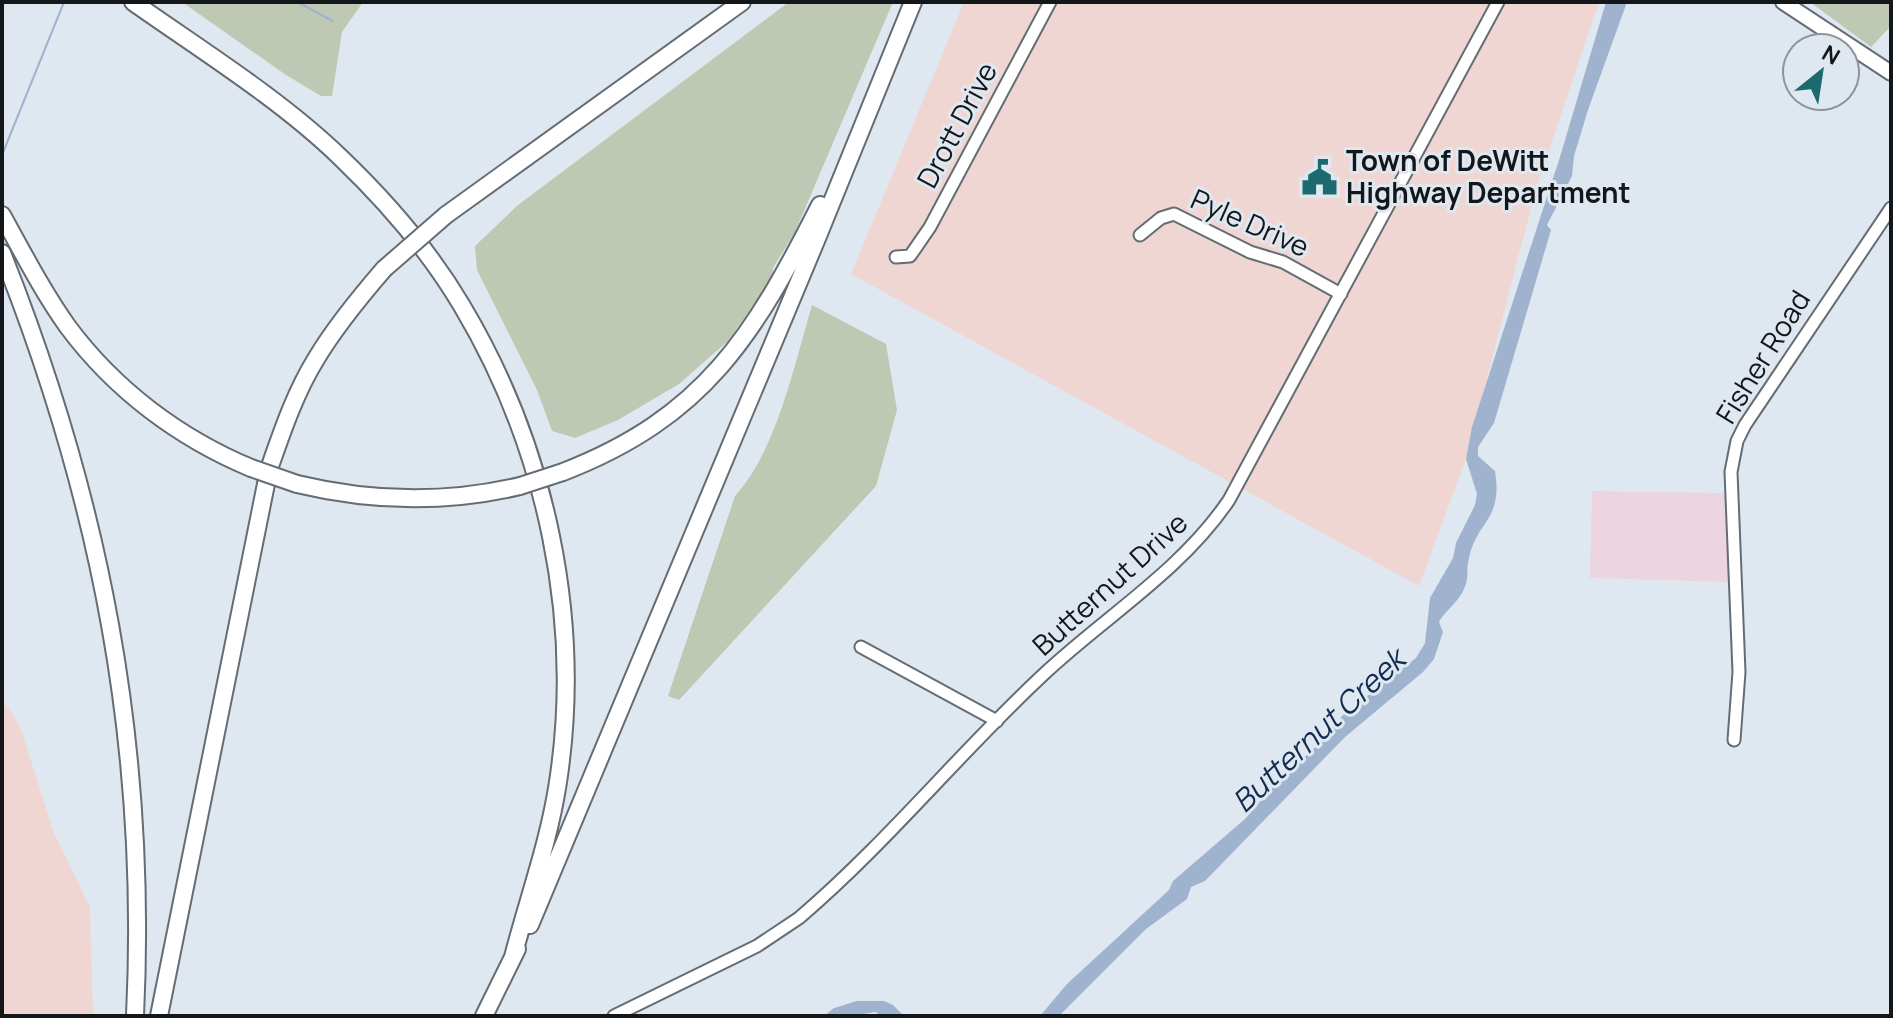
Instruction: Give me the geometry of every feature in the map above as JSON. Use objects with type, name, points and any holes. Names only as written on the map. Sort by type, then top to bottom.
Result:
[{"type":"highway","points":[[133,2],[312,132],[376,193],[462,305],[501,383],[535,472],[549,526],[563,621],[565,674],[565,714],[558,781],[547,837],[513,957]]},
{"type":"highway","points":[[159,1016],[269,469],[289,414],[316,359],[354,304],[384,269],[446,215],[742,2]]},
{"type":"highway","points":[[484,1016],[534,917],[913,2]]},
{"type":"highway","points":[[2,215],[67,325],[105,370],[165,421],[208,448],[251,468],[297,484],[352,496],[402,500],[459,498],[520,486],[601,456],[647,430],[706,383],[757,321],[782,280],[861,125]]},
{"type":"highway","points":[[2,253],[66,435],[89,519],[114,635],[127,731],[137,860],[135,1016]]},
{"type":"main road","points":[[1783,2],[1891,73]]},
{"type":"street","name":"Drott Drive","points":[[896,257],[910,256],[918,246],[1050,2]]},
{"type":"street","name":"Butternut Drive","points":[[614,1016],[757,946],[799,918],[1045,673],[1177,563],[1215,520],[1498,2]]},
{"type":"street","name":"Fisher Road","points":[[1734,740],[1739,672],[1731,472],[1737,441],[1795,348],[1891,208]]},
{"type":"street","name":"Pyle Drive","points":[[1140,235],[1161,218],[1174,214],[1250,252],[1283,262],[1341,294]]},
{"type":"street","points":[[861,647],[997,721]]},
{"type":"shaded area","points":[[964,2],[1599,2],[1536,189],[1466,459],[1419,586],[851,274]]},
{"type":"shaded area","points":[[1592,491],[1724,493],[1729,582],[1590,578]]},
{"type":"shaded area","points":[[2,699],[20,726],[54,833],[90,907],[93,1016],[2,1016]]},
{"type":"green space","points":[[182,2],[363,2],[342,32],[332,96],[321,96]]},
{"type":"green space","points":[[789,2],[893,2],[795,232],[773,268],[772,280],[728,341],[679,384],[618,420],[575,438],[552,431],[537,390],[477,270],[475,246],[518,205]]},
{"type":"green space","points":[[1810,2],[1891,2],[1891,26],[1871,47],[1861,40],[1861,32],[1851,32]]},
{"type":"green space","points":[[812,305],[886,344],[897,410],[876,486],[679,700],[668,696],[735,496],[749,478],[773,432]]},
{"type":"water","points":[[1606,2],[1627,2],[1588,110],[1574,156],[1572,176],[1547,225],[1551,230],[1494,423],[1478,447],[1478,456],[1495,471],[1495,500],[1473,545],[1465,587],[1439,622],[1443,632],[1434,659],[1423,672],[1345,737],[1205,881],[1191,887],[1187,899],[1146,929],[1059,1016],[1040,1016],[1067,984],[1169,890],[1173,881],[1245,819],[1276,783],[1322,741],[1344,714],[1416,658],[1425,643],[1430,598],[1453,558],[1456,543],[1475,505],[1477,494],[1466,459],[1472,427],[1560,157]]},
{"type":"water","points":[[857,1001],[884,1001],[904,1016],[882,1016],[875,1012],[824,1016],[834,1008]]},
{"type":"waterway","points":[[2,155],[64,2]]},
{"type":"waterway","points":[[297,2],[333,21]]},
{"type":"place","name":"Town of DeWitt Highway Department","points":[[1320,177]]},
{"type":"water label","name":"Butternut Creek","points":[[1319,731]]}]
